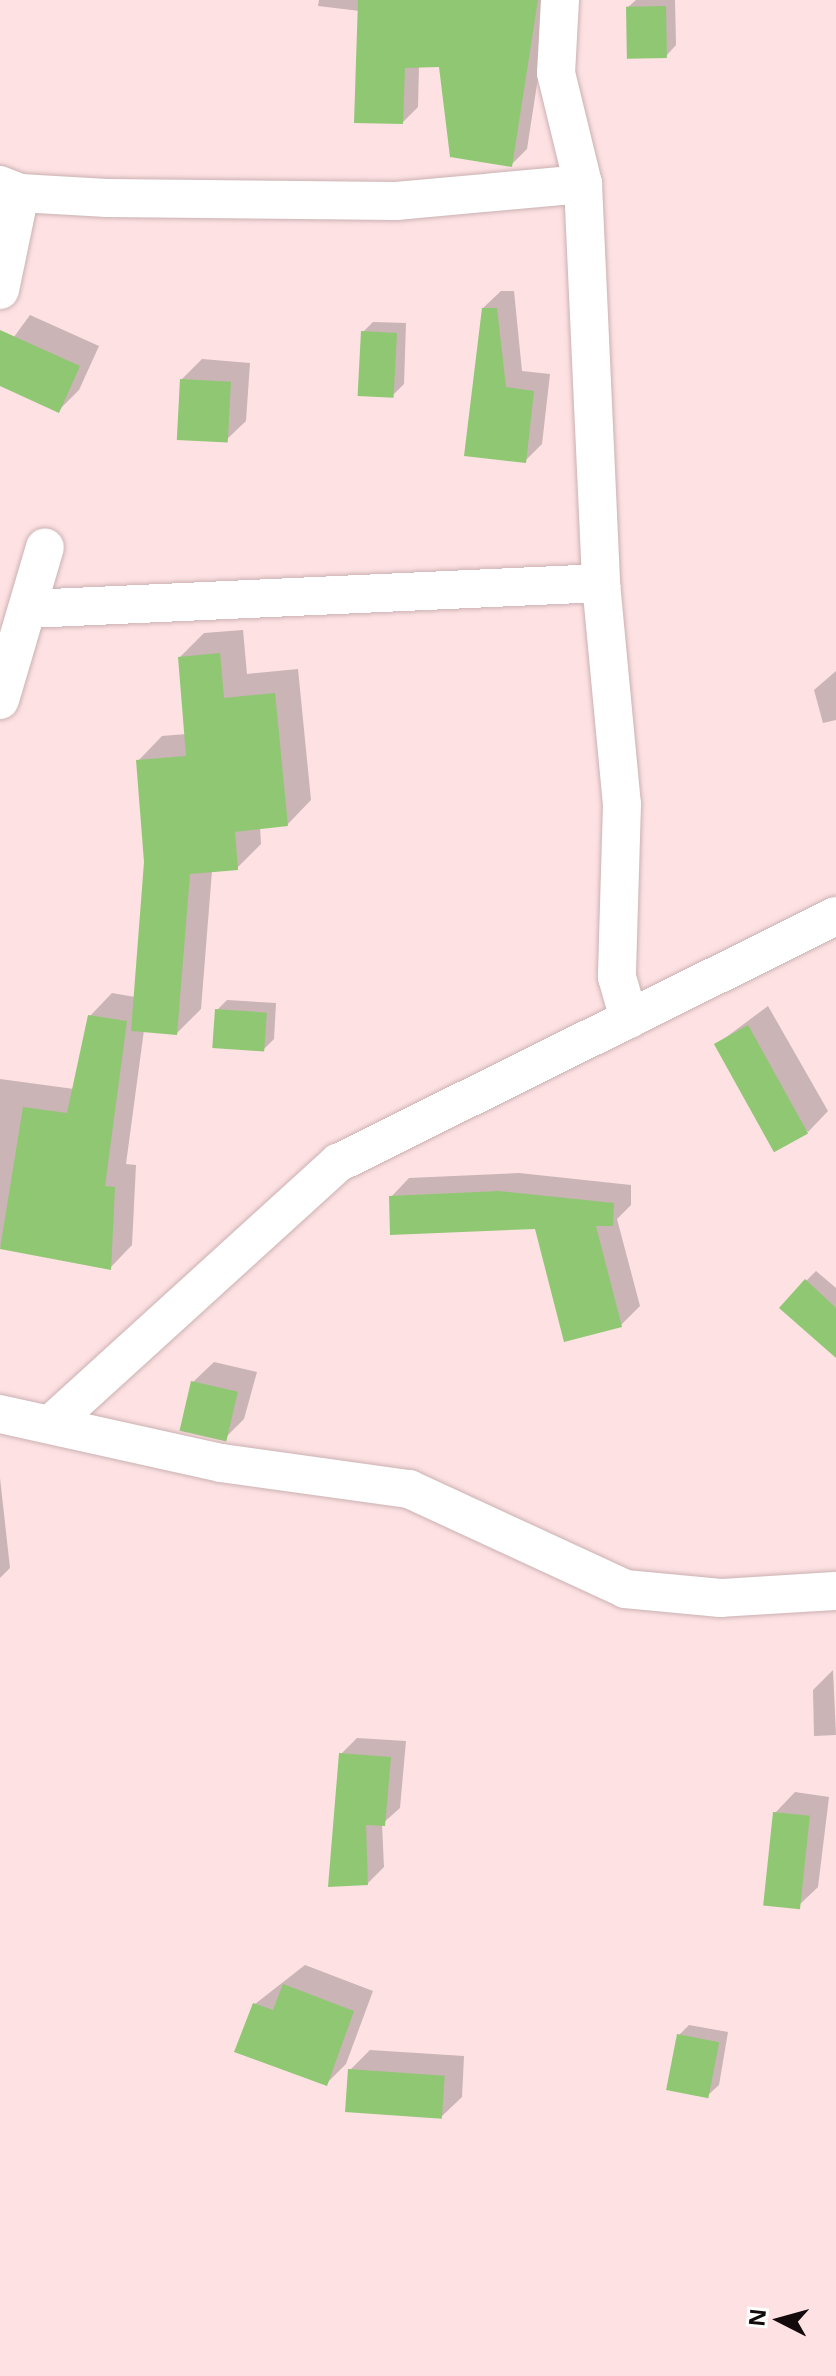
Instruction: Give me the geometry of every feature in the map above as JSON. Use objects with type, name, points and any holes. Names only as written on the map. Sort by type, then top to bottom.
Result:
[{"type":"street","points":[[560,0],[556,73],[583,184],[601,583],[622,804],[617,977],[629,1019]]},
{"type":"street","points":[[0,290],[10,189],[396,201],[583,184]]},
{"type":"street","points":[[0,700],[45,547]]},
{"type":"street","points":[[29,609],[601,583]]},
{"type":"street","points":[[52,1423],[338,1163],[836,916]]},
{"type":"street","points":[[0,1414],[52,1423],[221,1463],[409,1489],[625,1589],[721,1598],[836,1591]]},
{"type":"building","points":[[358,0],[538,0],[512,167],[450,157],[439,67],[405,68],[403,124],[354,123]]},
{"type":"building","points":[[666,6],[667,58],[627,59],[626,7]]},
{"type":"building","points":[[482,308],[497,308],[506,387],[534,391],[526,463],[464,456]]},
{"type":"building","points":[[0,330],[80,366],[59,413],[0,386]]},
{"type":"building","points":[[361,331],[397,333],[394,398],[358,396]]},
{"type":"building","points":[[180,379],[231,382],[228,443],[177,440]]},
{"type":"building","points":[[220,653],[224,698],[275,693],[288,826],[235,832],[238,870],[190,874],[177,1035],[131,1031],[144,862],[136,760],[186,756],[178,657]]},
{"type":"building","points":[[215,1009],[267,1013],[264,1052],[212,1048]]},
{"type":"building","points":[[88,1015],[127,1021],[105,1186],[115,1187],[111,1270],[0,1249],[23,1107],[67,1113]]},
{"type":"building","points":[[748,1025],[808,1133],[774,1152],[714,1044]]},
{"type":"building","points":[[499,1191],[614,1203],[613,1226],[596,1226],[622,1327],[564,1342],[535,1229],[390,1235],[389,1196]]},
{"type":"building","points":[[805,1279],[836,1308],[836,1358],[779,1308]]},
{"type":"building","points":[[191,1381],[238,1392],[226,1441],[180,1431]]},
{"type":"building","points":[[339,1753],[391,1757],[385,1826],[366,1825],[368,1885],[328,1887]]},
{"type":"building","points":[[773,1812],[810,1816],[800,1909],[763,1905]]},
{"type":"building","points":[[283,1984],[354,2011],[327,2086],[234,2052],[253,2003],[273,2010]]},
{"type":"building","points":[[677,2034],[719,2042],[708,2098],[666,2090]]},
{"type":"building","points":[[348,2069],[445,2076],[442,2119],[345,2112]]}]
